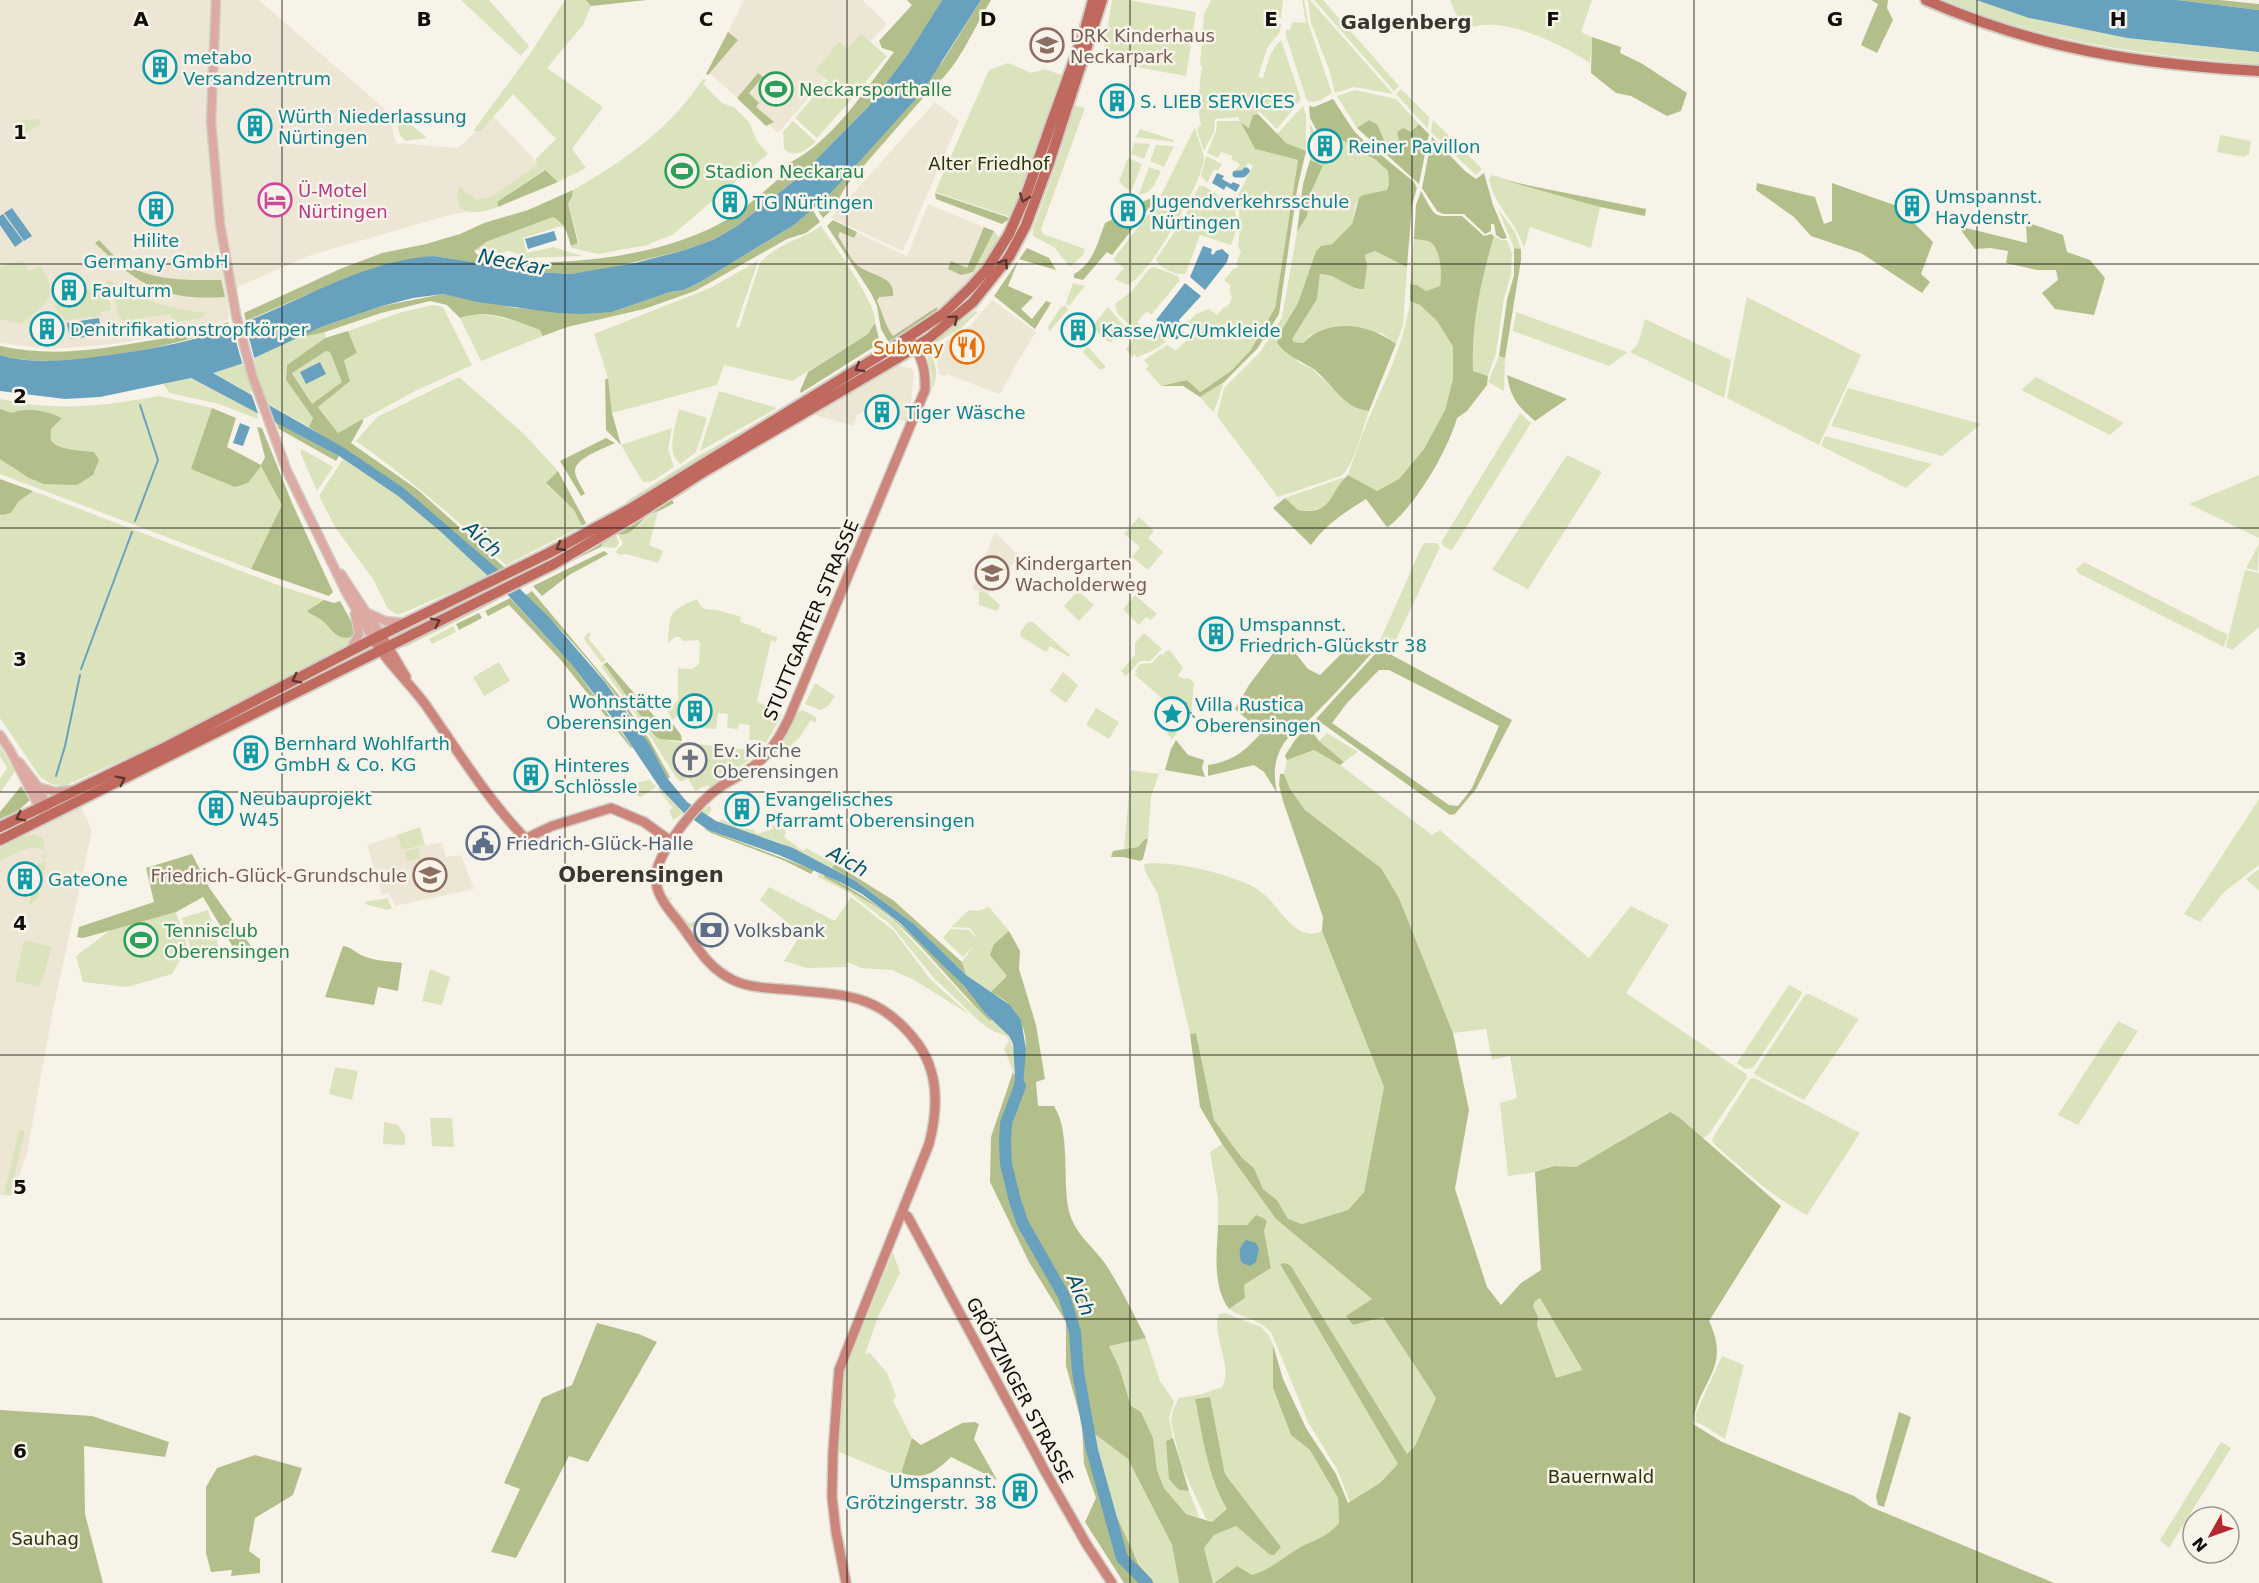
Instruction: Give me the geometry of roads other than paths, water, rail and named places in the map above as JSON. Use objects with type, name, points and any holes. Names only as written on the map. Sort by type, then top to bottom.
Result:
[{"type":"main road","points":[[0,840],[485,598],[599,538],[912,342],[970,288],[987,269],[1009,234],[1084,33],[1093,0]]},
{"type":"main road","points":[[0,827],[182,739],[630,509],[912,342],[946,325],[973,302],[998,272],[1019,239],[1034,206],[1053,153],[1102,0]]},
{"type":"main road","points":[[1926,0],[1980,22],[2060,46],[2146,62],[2259,71]]},
{"type":"main road","name":"STUTTGARTER STRASSE","points":[[846,1583],[832,1497],[839,1370],[924,1160],[933,1129],[935,1090],[933,1077],[921,1047],[908,1029],[893,1015],[862,999],[749,985],[718,971],[701,956],[659,894],[656,873],[663,856],[699,806],[720,787],[745,773],[762,759],[789,718],[921,404],[925,390],[926,371],[912,342]]},
{"type":"main road","points":[[377,637],[471,772],[525,837],[569,820],[611,808],[644,822],[672,842]]},
{"type":"main road","name":"GRÖTZINGER STRASSE","points":[[902,1212],[911,1224],[1071,1519],[1112,1583]]},
{"type":"street","points":[[216,0],[211,121],[220,224],[228,280],[252,375],[274,439],[301,503],[351,602],[377,637]]},
{"type":"street","points":[[334,567],[367,612],[377,637]]},
{"type":"street","points":[[348,652],[359,634],[351,602]]},
{"type":"street","points":[[367,612],[385,621],[407,623]]},
{"type":"street","points":[[0,735],[48,817]]},
{"type":"street","points":[[11,752],[38,787],[43,806]]},
{"type":"street","points":[[38,787],[56,792],[78,789]]},
{"type":"water","points":[[942,0],[981,0],[923,91],[830,194],[794,225],[702,281],[684,290],[670,292],[612,312],[584,314],[558,313],[478,302],[443,294],[413,298],[321,327],[241,364],[213,373],[341,446],[404,488],[518,587],[549,617],[605,682],[650,745],[668,779],[687,802],[716,821],[793,848],[854,880],[914,924],[966,975],[1010,1005],[1021,1020],[1026,1049],[1023,1087],[1015,1101],[1012,1100],[1015,1075],[1013,1044],[1009,1036],[985,1013],[964,986],[900,923],[862,894],[842,883],[779,855],[708,830],[684,813],[660,788],[617,724],[572,665],[505,592],[441,532],[398,496],[339,456],[191,378],[100,397],[65,399],[0,391],[0,355],[23,360],[59,360],[129,352],[179,343],[212,334],[254,318],[355,274],[407,259],[434,256],[537,272],[571,274],[635,263],[685,250],[715,239],[737,226],[799,177],[868,107],[908,54]]},
{"type":"water","points":[[1976,0],[2177,0],[2259,10],[2259,52],[2127,38],[2029,18]]},
{"type":"water","points":[[1217,173],[1224,176],[1222,179],[1231,184],[1233,182],[1240,185],[1236,192],[1226,186],[1224,190],[1212,183]]},
{"type":"water","points":[[12,208],[32,236],[24,241],[4,213]]},
{"type":"water","points":[[3,214],[23,241],[15,247],[0,225],[0,216]]},
{"type":"water","points":[[554,231],[557,240],[528,249],[525,239]]},
{"type":"water","points":[[1203,246],[1212,249],[1213,255],[1222,249],[1229,255],[1227,262],[1205,290],[1190,277]]},
{"type":"water","points":[[1185,283],[1201,296],[1179,320],[1184,333],[1176,340],[1156,320]]},
{"type":"water","points":[[99,318],[102,335],[70,339],[67,323]]},
{"type":"water","points":[[320,362],[326,374],[306,384],[300,372]]},
{"type":"water","points":[[240,423],[250,427],[243,446],[233,443]]},
{"type":"water","points":[[1246,1240],[1256,1243],[1259,1249],[1256,1262],[1250,1266],[1242,1263],[1240,1257],[1241,1248]]},
{"type":"waterway","points":[[1236,174],[1243,174],[1246,171]]},
{"type":"waterway","points":[[135,521],[158,460],[140,405]]},
{"type":"waterway","points":[[81,669],[132,532]]},
{"type":"waterway","points":[[56,776],[65,746],[80,675]]},
{"type":"waterway","points":[[1182,701],[1186,704],[1185,709],[1191,713]]},
{"type":"waterway","name":"Aich","points":[[1020,1086],[1006,1123],[1005,1143],[1006,1164],[1015,1201],[1023,1224],[1064,1296],[1075,1332],[1078,1372],[1092,1450],[1122,1558],[1147,1583]]},
{"type":"place","name":"DRK Kinderhaus Neckarpark","points":[[1047,45]]},
{"type":"place","name":"metabo Versandzentrum","points":[[160,67]]},
{"type":"place","name":"Neckarsporthalle","points":[[776,89]]},
{"type":"place","name":"S. LIEB SERVICES","points":[[1117,101]]},
{"type":"place","name":"Würth Niederlassung Nürtingen","points":[[255,126]]},
{"type":"place","name":"Reiner Pavillon","points":[[1325,146]]},
{"type":"place","name":"Stadion Neckarau","points":[[682,171]]},
{"type":"place","name":"Ü-Motel Nürtingen","points":[[275,200]]},
{"type":"place","name":"TG Nürtingen","points":[[730,202]]},
{"type":"place","name":"Umspannst. Haydenstr.","points":[[1912,206]]},
{"type":"place","name":"Hilite Germany GmbH","points":[[156,209]]},
{"type":"place","name":"Jugendverkehrsschule Nürtingen","points":[[1128,211]]},
{"type":"place","name":"Faulturm","points":[[69,290]]},
{"type":"place","name":"Denitrifikationstropfkörper","points":[[47,329]]},
{"type":"place","name":"Kasse/WC/Umkleide","points":[[1078,330]]},
{"type":"place","name":"Subway","points":[[967,347]]},
{"type":"place","name":"Tiger Wäsche","points":[[882,412]]},
{"type":"place","name":"Kindergarten Wacholderweg","points":[[992,573]]},
{"type":"place","name":"Umspannst. Friedrich-Glückstr 38","points":[[1216,634]]},
{"type":"place","name":"Wohnstätte Oberensingen","points":[[695,711]]},
{"type":"place","name":"Villa Rustica Oberensingen","points":[[1172,714]]},
{"type":"place","name":"Bernhard Wohlfarth GmbH & Co. KG","points":[[251,753]]},
{"type":"place","name":"Ev. Kirche Oberensingen","points":[[690,760]]},
{"type":"place","name":"Hinteres Schlössle","points":[[531,775]]},
{"type":"place","name":"Neubauprojekt W45","points":[[216,808]]},
{"type":"place","name":"Evangelisches Pfarramt Oberensingen","points":[[742,809]]},
{"type":"place","name":"Friedrich-Glück-Halle","points":[[483,843]]},
{"type":"place","name":"Friedrich-Glück-Grundschule","points":[[430,875]]},
{"type":"place","name":"GateOne","points":[[25,879]]},
{"type":"place","name":"Volksbank","points":[[711,930]]},
{"type":"place","name":"Tennisclub Oberensingen","points":[[141,940]]},
{"type":"place","name":"Umspannst. Grötzingerstr. 38","points":[[1020,1491]]},
{"type":"district","name":"Galgenberg","points":[[1406,22]]},
{"type":"district","name":"Oberensingen","points":[[641,875]]},
{"type":"park label","name":"Alter Friedhof","points":[[989,163]]},
{"type":"park label","name":"Bauernwald","points":[[1601,1476]]},
{"type":"park label","name":"Sauhag","points":[[45,1538]]},
{"type":"water label","name":"Neckar","points":[[513,262]]}]
